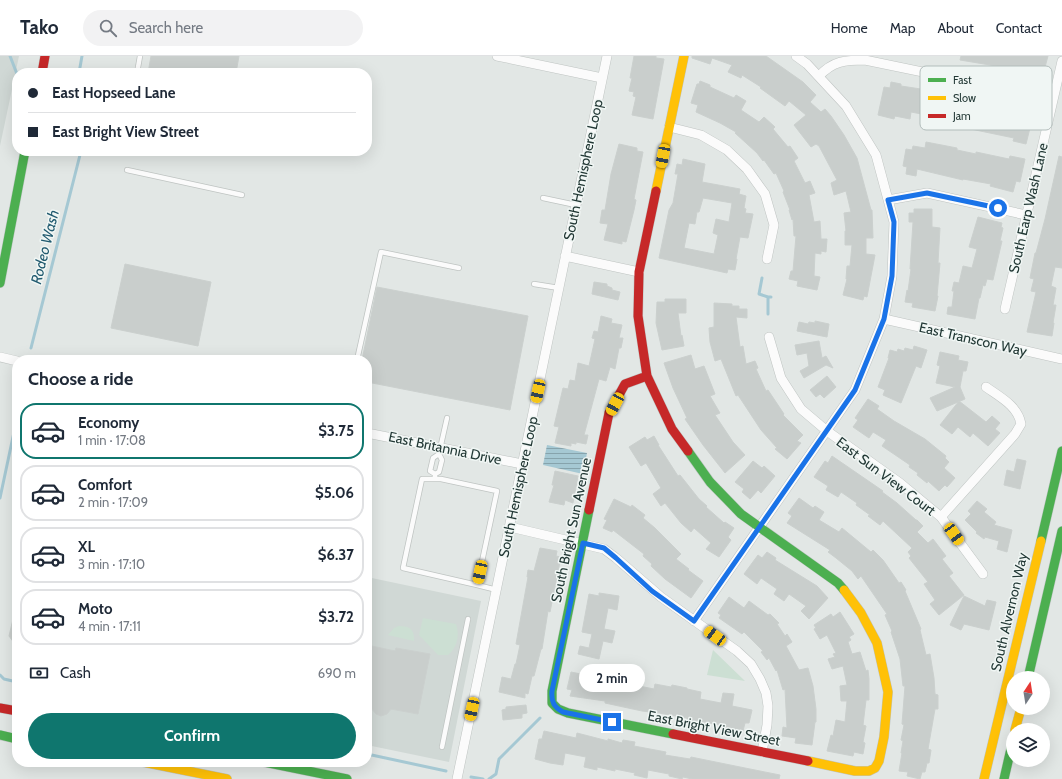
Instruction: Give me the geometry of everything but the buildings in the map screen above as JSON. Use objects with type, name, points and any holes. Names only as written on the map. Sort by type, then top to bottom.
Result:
[{"type":"street","points":[[43,68],[45,56]]},
{"type":"street","points":[[496,56],[602,78]]},
{"type":"street","name":"South Hemisphere Loop","points":[[458,779],[607,56]]},
{"type":"street","points":[[684,56],[639,272],[638,316],[647,376],[672,429],[710,482],[741,514],[760,527]]},
{"type":"street","points":[[694,621],[855,390],[884,319],[892,276],[894,222],[876,155],[846,106],[807,64],[796,56]]},
{"type":"street","points":[[819,76],[837,62],[848,60],[865,60],[920,71]]},
{"type":"street","name":"South Earp Wash Lane","points":[[1052,103],[1062,61]]},
{"type":"street","points":[[669,127],[700,135],[727,150],[747,169],[765,194],[774,225],[767,259]]},
{"type":"street","name":"South Earp Wash Lane","points":[[1005,309],[1046,130]]},
{"type":"street","points":[[0,283],[24,156]]},
{"type":"street","points":[[888,200],[927,193],[1026,215]]},
{"type":"street","points":[[565,256],[639,272]]},
{"type":"street","name":"East Transcon Way","points":[[884,319],[1062,359]]},
{"type":"street","name":"East Sun View Court","points":[[769,337],[781,378],[801,409],[827,431],[900,483],[941,517],[983,574]]},
{"type":"street","points":[[0,357],[12,359]]},
{"type":"street","name":"South Bright Sun Avenue","points":[[552,708],[552,691],[610,413],[625,384],[647,376]]},
{"type":"street","points":[[941,517],[1015,434],[1021,424],[1019,415],[1013,407],[986,387]]},
{"type":"street","name":"East Britannia Drive","points":[[372,433],[440,451],[522,464]]},
{"type":"street","name":"South Alvernon Way","points":[[984,779],[1062,451]]},
{"type":"street","points":[[510,527],[604,548],[652,591],[737,651],[751,664],[766,693],[768,706],[767,724],[762,752]]},
{"type":"street","name":"East Bright View Street","points":[[552,708],[568,714],[855,771],[869,771],[875,768],[879,761],[882,749],[888,692],[877,643],[861,613],[838,583],[760,527]]},
{"type":"street","points":[[1030,671],[1062,530]]},
{"type":"street","points":[[0,708],[12,710]]},
{"type":"street","points":[[0,736],[12,738]]},
{"type":"street","points":[[162,767],[195,776],[227,779]]},
{"type":"street","points":[[288,767],[347,779]]},
{"type":"street","points":[[1004,779],[1007,767]]},
{"type":"lane","points":[[138,68],[140,56]]},
{"type":"lane","points":[[127,170],[242,195]]},
{"type":"lane","points":[[543,198],[576,206]]},
{"type":"lane","points":[[358,355],[381,252],[459,268]]},
{"type":"lane","points":[[534,284],[559,288]]},
{"type":"lane","points":[[435,477],[440,472],[442,460],[440,451],[446,418]]},
{"type":"lane","points":[[435,477],[430,471],[433,458],[440,451]]},
{"type":"lane","points":[[477,585],[497,491],[435,477],[422,479],[403,568],[497,590]]},
{"type":"lane","points":[[442,747],[468,619]]},
{"type":"shaded area","points":[[0,56],[19,56],[16,68],[12,68],[12,89],[0,146]]},
{"type":"shaded area","points":[[372,578],[481,601],[449,762],[372,746]]},
{"type":"green space","points":[[423,618],[456,624],[458,637],[456,645],[448,655],[438,655],[419,635]]},
{"type":"green space","points":[[399,626],[411,629],[414,641],[388,635],[394,628]]},
{"type":"green space","points":[[713,650],[745,681],[707,675]]},
{"type":"water","points":[[547,445],[587,453],[583,474],[543,465]]},
{"type":"waterway","name":"Rodeo Wash","points":[[10,56],[15,68]]},
{"type":"waterway","points":[[80,68],[82,56]]},
{"type":"waterway","name":"Rodeo Wash","points":[[31,348],[80,156]]},
{"type":"waterway","points":[[762,278],[759,294],[768,297]]},
{"type":"waterway","points":[[768,314],[768,297],[771,297]]},
{"type":"waterway","name":"Rodeo Wash","points":[[0,498],[12,442]]},
{"type":"waterway","name":"Rodeo Wash","points":[[0,675],[4,679],[12,681]]},
{"type":"waterway","points":[[489,779],[496,774],[499,759],[540,718]]},
{"type":"waterway","name":"Rodeo Wash","points":[[372,755],[446,771]]},
{"type":"waterway","points":[[471,777],[483,779]]},
{"type":"traffic: fast","points":[[0,283],[24,156]]},
{"type":"traffic: fast","points":[[688,451],[710,482],[741,514],[838,583],[844,590]]},
{"type":"traffic: fast","points":[[1041,541],[1062,451]]},
{"type":"traffic: fast","points":[[589,510],[552,691],[552,703],[558,709],[568,713],[673,734]]},
{"type":"traffic: fast","points":[[1030,671],[1062,531]]},
{"type":"traffic: fast","points":[[0,735],[12,738]]},
{"type":"traffic: fast","points":[[288,767],[347,779]]},
{"type":"traffic: fast","points":[[1004,779],[1007,767]]},
{"type":"traffic: slow","points":[[656,191],[684,56]]},
{"type":"traffic: slow","points":[[984,779],[1041,541]]},
{"type":"traffic: slow","points":[[808,761],[855,771],[869,771],[875,768],[879,761],[884,737],[888,692],[877,643],[861,613],[844,590]]},
{"type":"traffic: slow","points":[[1017,723],[1019,715]]},
{"type":"traffic: slow","points":[[168,767],[227,779]]},
{"type":"traffic: jam","points":[[43,68],[45,56]]},
{"type":"traffic: jam","points":[[656,191],[639,272],[638,316],[647,376],[672,429],[688,451]]},
{"type":"traffic: jam","points":[[589,510],[609,413],[625,384],[647,376]]},
{"type":"traffic: jam","points":[[0,708],[12,710]]},
{"type":"traffic: jam","points":[[673,734],[808,761]]},
{"type":"route","points":[[612,722],[568,714],[558,709],[552,703],[552,691],[583,543],[604,548],[652,591],[694,621],[855,390],[884,319],[892,276],[894,222],[888,200],[927,193],[998,208]]}]
